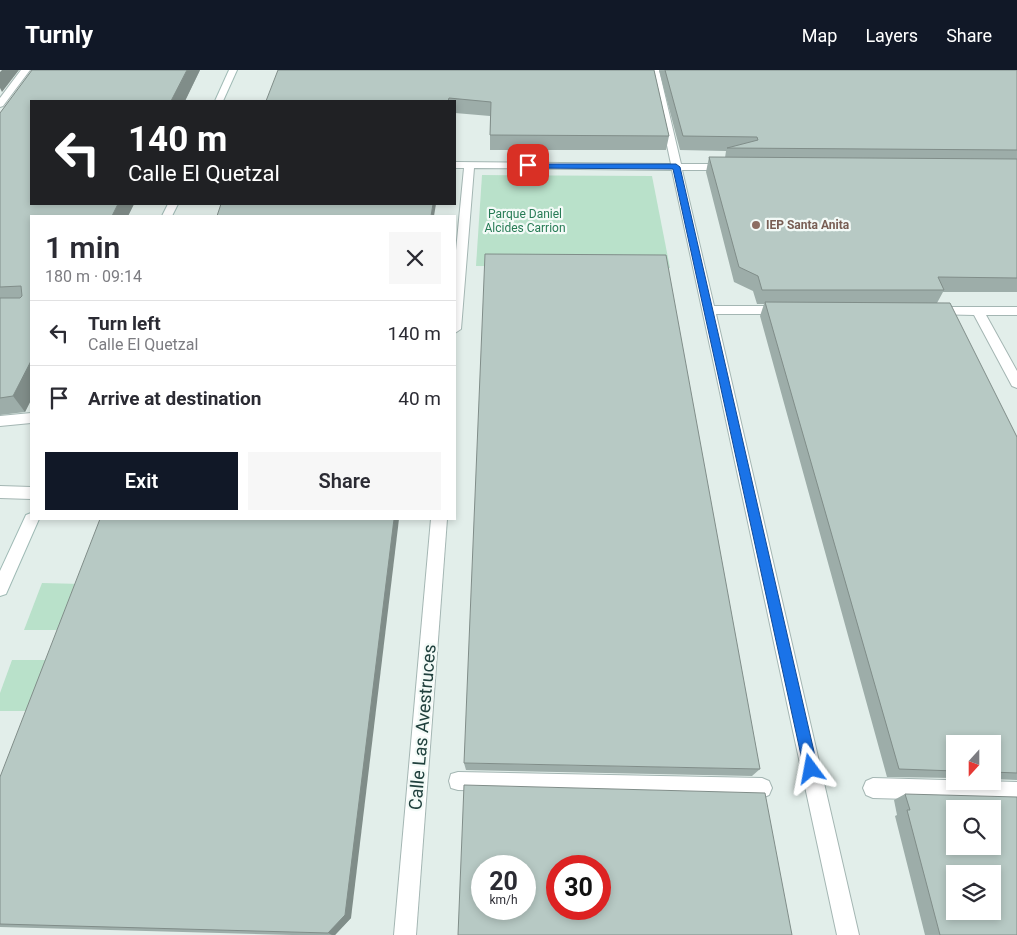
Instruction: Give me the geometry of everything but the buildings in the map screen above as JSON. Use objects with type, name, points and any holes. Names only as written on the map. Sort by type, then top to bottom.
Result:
[{"type":"street","points":[[0,104],[26,70]]},
{"type":"street","points":[[218,100],[232,70]]},
{"type":"street","points":[[655,70],[848,935]]},
{"type":"street","points":[[456,164],[733,167]]},
{"type":"street","points":[[456,317],[469,165]]},
{"type":"street","points":[[708,310],[795,310]]},
{"type":"street","points":[[920,311],[1017,311]]},
{"type":"street","points":[[978,311],[1017,383]]},
{"type":"street","points":[[0,422],[30,418]]},
{"type":"street","points":[[0,492],[30,493]]},
{"type":"street","points":[[0,589],[31,520]]},
{"type":"street","name":"Calle Las Avestruces","points":[[405,935],[440,520]]},
{"type":"street","points":[[458,781],[762,788]]},
{"type":"street","points":[[872,788],[1017,792]]},
{"type":"green space","name":"Parque Daniel Alcides Carrion","points":[[482,175],[652,176],[670,268],[476,266]]},
{"type":"green space","points":[[42,583],[82,584],[64,630],[24,630]]},
{"type":"green space","points":[[12,660],[53,660],[33,711],[0,711],[0,693]]},
{"type":"place","name":"IEP Santa Anita","points":[[756,225]]},
{"type":"route","points":[[528,165],[676,167],[811,769]]}]
